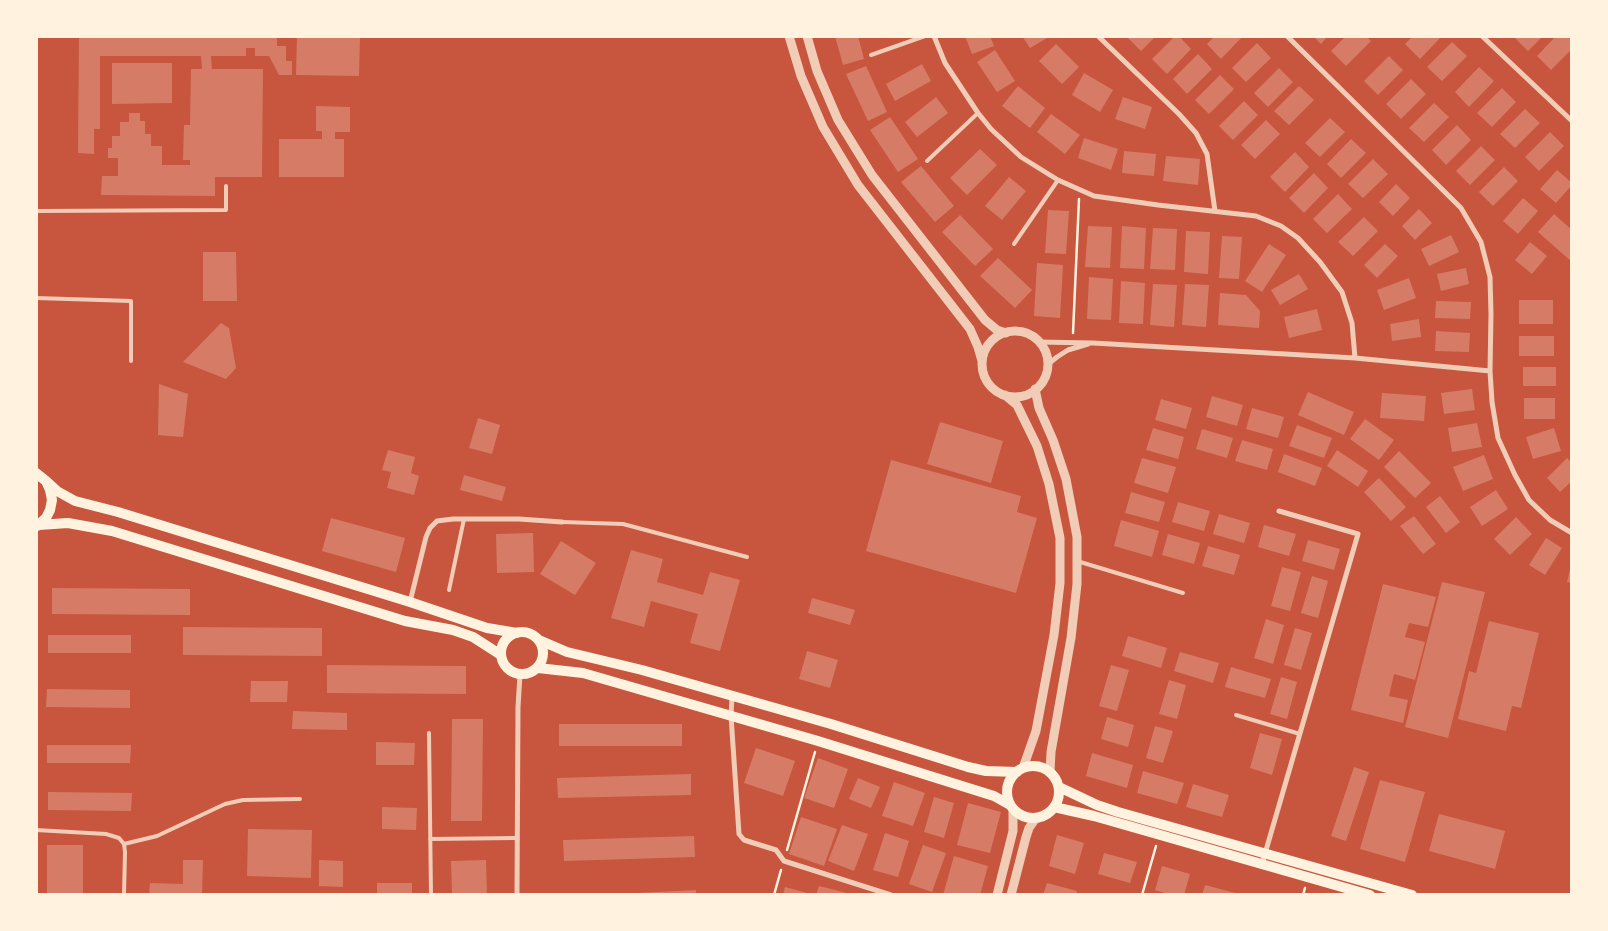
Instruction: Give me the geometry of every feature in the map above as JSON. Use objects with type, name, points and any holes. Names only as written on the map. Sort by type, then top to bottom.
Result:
[{"type":"main road","points":[[36,473],[75,501],[118,512],[410,602],[487,628],[516,633],[529,633],[539,640],[567,652],[642,670],[831,724],[968,767],[986,771],[1020,770],[1032,766],[1039,767],[1050,772],[1056,779],[1059,786],[1058,801],[1047,814],[1036,818],[1022,816],[1012,807],[994,796],[818,741],[583,674],[538,668]]},
{"type":"main road","points":[[37,526],[46,518],[50,510],[52,500],[46,482]]},
{"type":"main road","points":[[37,526],[68,523],[112,531],[396,618],[453,630],[473,637],[501,655]]},
{"type":"main road","points":[[516,633],[505,641],[501,655],[509,670],[520,675],[533,672],[538,668],[544,651],[539,640]]},
{"type":"main road","points":[[1012,807],[1008,798],[1008,784],[1020,770]]},
{"type":"main road","points":[[1059,786],[1097,805],[1118,812],[1412,895]]},
{"type":"main road","points":[[1054,808],[1094,816],[1370,895]]},
{"type":"street","points":[[789,36],[801,76],[823,128],[858,185],[970,329],[978,347],[985,378],[991,387],[1005,395],[1019,397],[1029,394],[1044,380],[1048,359],[1038,342],[1028,334],[1017,331],[1006,333],[996,338],[988,346],[982,361]]},
{"type":"street","points":[[807,36],[817,71],[838,120],[872,176],[985,320],[997,330],[1006,333]]},
{"type":"street","points":[[934,36],[945,63],[978,113],[991,129],[1021,157],[1058,180],[1094,196],[1158,206],[1256,216],[1280,226],[1298,238],[1320,262],[1342,292],[1352,323],[1355,358]]},
{"type":"street","points":[[1098,36],[1179,114],[1196,133],[1207,154],[1215,211]]},
{"type":"street","points":[[1287,36],[1461,208],[1481,242],[1490,277],[1490,371],[1492,402],[1498,438],[1529,500],[1550,520],[1572,533]]},
{"type":"street","points":[[1482,36],[1572,121]]},
{"type":"street","points":[[1038,342],[1093,343],[1355,358],[1490,371]]},
{"type":"street","points":[[1047,365],[1057,356],[1068,350],[1093,343]]},
{"type":"street","points":[[1035,389],[1039,408],[1053,440],[1066,479],[1077,536],[1077,584],[1071,638],[1051,752],[1050,772]]},
{"type":"street","points":[[1005,395],[1017,405],[1037,446],[1049,484],[1060,538],[1060,583],[1054,636],[1036,732],[1020,770]]},
{"type":"street","points":[[1262,864],[1358,534],[1279,511]]},
{"type":"street","points":[[410,602],[430,528],[437,521],[519,519],[562,522]]},
{"type":"street","points":[[517,895],[518,707],[520,675]]},
{"type":"street","points":[[732,696],[731,716],[739,834],[744,840],[776,850],[784,860],[876,892],[891,895]]},
{"type":"street","points":[[997,895],[1013,831],[1012,807]]},
{"type":"street","points":[[1011,895],[1026,837],[1029,828],[1036,818]]},
{"type":"lane","points":[[871,55],[925,36]]},
{"type":"lane","points":[[927,161],[978,113]]},
{"type":"lane","points":[[1014,244],[1058,180]]},
{"type":"lane","points":[[36,211],[226,210],[226,186]]},
{"type":"lane","points":[[36,298],[131,301],[131,361]]},
{"type":"lane","points":[[449,590],[464,519]]},
{"type":"lane","points":[[562,522],[623,524],[747,557]]},
{"type":"lane","points":[[1077,561],[1183,593]]},
{"type":"lane","points":[[1236,715],[1300,734]]},
{"type":"lane","points":[[429,733],[431,895]]},
{"type":"lane","points":[[124,844],[157,836],[225,804],[243,800],[300,799]]},
{"type":"lane","points":[[36,830],[106,834],[119,838],[124,844],[124,895]]},
{"type":"lane","points":[[430,839],[517,838]]},
{"type":"path","points":[[1073,342],[1079,190]]},
{"type":"path","points":[[774,895],[818,741]]},
{"type":"path","points":[[1142,895],[1159,835]]},
{"type":"building","points":[[79,36],[277,36],[277,46],[286,46],[286,61],[292,61],[292,75],[279,75],[269,56],[255,56],[255,48],[246,48],[246,56],[211,56],[212,69],[263,69],[262,177],[215,177],[215,196],[101,195],[102,176],[118,176],[118,158],[108,158],[108,148],[112,148],[112,136],[120,136],[120,122],[129,122],[129,113],[140,113],[140,121],[145,121],[145,134],[151,134],[151,146],[162,146],[162,165],[190,165],[190,160],[183,160],[184,125],[190,125],[191,69],[202,69],[201,56],[100,56],[100,129],[94,129],[94,154],[78,153]]},
{"type":"building","points":[[297,36],[360,36],[359,76],[296,75]]},
{"type":"building","points":[[835,36],[858,36],[864,59],[843,65]]},
{"type":"building","points":[[965,36],[990,36],[994,46],[972,54]]},
{"type":"building","points":[[1022,36],[1046,36],[1047,38],[1030,48]]},
{"type":"building","points":[[1126,36],[1156,36],[1141,51]]},
{"type":"building","points":[[1175,36],[1179,36],[1191,49],[1167,74],[1152,59]]},
{"type":"building","points":[[1215,36],[1243,36],[1221,59],[1207,44]]},
{"type":"building","points":[[1313,36],[1328,36],[1321,44]]},
{"type":"building","points":[[1346,36],[1366,36],[1371,41],[1346,66],[1331,51]]},
{"type":"building","points":[[1413,36],[1442,36],[1420,59],[1405,44]]},
{"type":"building","points":[[1513,36],[1543,36],[1528,51]]},
{"type":"building","points":[[1556,36],[1567,36],[1572,41],[1572,49],[1551,70],[1537,56]]},
{"type":"building","points":[[1452,42],[1467,56],[1442,81],[1427,67]]},
{"type":"building","points":[[1257,43],[1271,58],[1246,82],[1232,68]]},
{"type":"building","points":[[1056,44],[1079,67],[1062,84],[1039,61]]},
{"type":"building","points":[[995,50],[1015,81],[997,92],[977,62]]},
{"type":"building","points":[[1198,54],[1212,69],[1187,94],[1173,79]]},
{"type":"building","points":[[1389,56],[1403,70],[1378,95],[1364,81]]},
{"type":"building","points":[[112,63],[172,63],[172,103],[112,104]]},
{"type":"building","points":[[922,64],[931,81],[895,101],[886,84]]},
{"type":"building","points":[[866,66],[887,112],[868,121],[846,74]]},
{"type":"building","points":[[1479,67],[1494,81],[1469,107],[1455,92]]},
{"type":"building","points":[[1279,68],[1293,82],[1268,107],[1254,93]]},
{"type":"building","points":[[1084,73],[1113,90],[1100,112],[1072,95]]},
{"type":"building","points":[[1220,75],[1234,89],[1209,114],[1195,100]]},
{"type":"building","points":[[1411,79],[1426,94],[1401,119],[1386,104]]},
{"type":"building","points":[[1018,86],[1045,108],[1030,128],[1002,106]]},
{"type":"building","points":[[1299,86],[1314,100],[1289,125],[1274,111]]},
{"type":"building","points":[[1502,88],[1516,102],[1492,127],[1477,113]]},
{"type":"building","points":[[936,97],[948,113],[917,137],[905,122]]},
{"type":"building","points":[[1123,97],[1152,107],[1145,129],[1115,119]]},
{"type":"building","points":[[1244,101],[1258,115],[1233,140],[1219,126]]},
{"type":"building","points":[[1434,103],[1449,117],[1424,142],[1409,128]]},
{"type":"building","points":[[316,106],[350,107],[350,132],[335,132],[335,139],[344,139],[344,177],[279,177],[279,139],[322,139],[322,131],[316,131]]},
{"type":"building","points":[[1525,109],[1540,123],[1515,148],[1500,134]]},
{"type":"building","points":[[1051,114],[1080,135],[1065,154],[1037,132]]},
{"type":"building","points":[[890,117],[918,159],[898,172],[870,130]]},
{"type":"building","points":[[1330,118],[1345,132],[1320,157],[1305,143]]},
{"type":"building","points":[[1266,120],[1280,134],[1255,159],[1241,145]]},
{"type":"building","points":[[1457,125],[1471,140],[1446,165],[1432,150]]},
{"type":"building","points":[[1550,132],[1564,146],[1539,171],[1525,157]]},
{"type":"building","points":[[1084,138],[1118,149],[1111,170],[1078,158]]},
{"type":"building","points":[[1351,139],[1366,153],[1341,178],[1327,164]]},
{"type":"building","points":[[1481,146],[1495,160],[1470,185],[1456,171]]},
{"type":"building","points":[[980,149],[997,165],[967,195],[950,178]]},
{"type":"building","points":[[1124,151],[1156,154],[1154,176],[1122,173]]},
{"type":"building","points":[[1295,152],[1309,167],[1285,192],[1270,177]]},
{"type":"building","points":[[1166,156],[1200,159],[1198,185],[1163,181]]},
{"type":"building","points":[[1373,159],[1388,174],[1363,198],[1348,184]]},
{"type":"building","points":[[921,166],[954,206],[935,222],[901,182]]},
{"type":"building","points":[[1504,167],[1518,181],[1493,206],[1479,192]]},
{"type":"building","points":[[1557,170],[1572,185],[1556,203],[1540,189]]},
{"type":"building","points":[[1314,173],[1328,188],[1304,213],[1289,198]]},
{"type":"building","points":[[1009,177],[1026,191],[1002,220],[985,206]]},
{"type":"building","points":[[1396,184],[1410,198],[1393,216],[1379,202]]},
{"type":"building","points":[[1338,194],[1352,209],[1327,233],[1313,219]]},
{"type":"building","points":[[1523,198],[1538,211],[1518,234],[1503,221]]},
{"type":"building","points":[[1419,209],[1432,223],[1415,240],[1402,226]]},
{"type":"building","points":[[1048,210],[1069,211],[1066,254],[1045,253]]},
{"type":"building","points":[[1554,214],[1572,230],[1572,262],[1538,232]]},
{"type":"building","points":[[960,215],[993,249],[975,266],[942,232]]},
{"type":"building","points":[[1364,217],[1378,231],[1353,256],[1338,242]]},
{"type":"building","points":[[1088,226],[1112,227],[1110,268],[1085,267]]},
{"type":"building","points":[[1122,226],[1146,228],[1144,269],[1120,268]]},
{"type":"building","points":[[1153,228],[1177,229],[1175,270],[1150,269]]},
{"type":"building","points":[[1186,231],[1210,232],[1208,274],[1184,272]]},
{"type":"building","points":[[1451,235],[1459,252],[1429,266],[1421,249]]},
{"type":"building","points":[[1222,236],[1242,237],[1239,279],[1219,278]]},
{"type":"building","points":[[1530,242],[1547,256],[1532,274],[1515,260]]},
{"type":"building","points":[[1269,244],[1286,255],[1262,292],[1245,281]]},
{"type":"building","points":[[1385,244],[1398,256],[1377,278],[1364,265]]},
{"type":"building","points":[[203,252],[236,252],[237,301],[203,301]]},
{"type":"building","points":[[998,258],[1032,290],[1015,308],[980,276]]},
{"type":"building","points":[[1037,263],[1063,265],[1060,318],[1034,316]]},
{"type":"building","points":[[1466,268],[1469,284],[1441,291],[1437,274]]},
{"type":"building","points":[[1299,274],[1308,289],[1280,305],[1271,290]]},
{"type":"building","points":[[1089,277],[1113,279],[1111,320],[1087,319]]},
{"type":"building","points":[[1409,278],[1416,298],[1384,310],[1377,290]]},
{"type":"building","points":[[1121,281],[1145,283],[1143,324],[1119,323]]},
{"type":"building","points":[[1153,284],[1177,285],[1174,327],[1150,325]]},
{"type":"building","points":[[1185,284],[1209,285],[1206,327],[1182,325]]},
{"type":"building","points":[[1220,293],[1246,295],[1260,311],[1259,328],[1218,325]]},
{"type":"building","points":[[1519,300],[1553,300],[1553,324],[1519,324]]},
{"type":"building","points":[[1436,301],[1471,302],[1470,319],[1435,318]]},
{"type":"building","points":[[1317,309],[1322,330],[1289,338],[1284,317]]},
{"type":"building","points":[[1419,319],[1421,337],[1392,341],[1390,324]]},
{"type":"building","points":[[221,323],[229,328],[236,368],[226,379],[183,362]]},
{"type":"building","points":[[1436,331],[1470,333],[1469,352],[1435,351]]},
{"type":"building","points":[[1519,336],[1554,336],[1554,356],[1519,356]]},
{"type":"building","points":[[1523,367],[1556,367],[1556,386],[1523,386]]},
{"type":"building","points":[[159,384],[188,394],[183,437],[158,435]]},
{"type":"building","points":[[1472,389],[1475,410],[1444,414],[1441,393]]},
{"type":"building","points":[[1308,392],[1354,412],[1344,435],[1298,415]]},
{"type":"building","points":[[1382,393],[1426,396],[1424,421],[1380,418]]},
{"type":"building","points":[[1212,396],[1243,405],[1237,426],[1206,417]]},
{"type":"building","points":[[1524,398],[1555,398],[1555,419],[1524,419]]},
{"type":"building","points":[[1161,399],[1192,408],[1186,429],[1155,420]]},
{"type":"building","points":[[1252,408],[1284,417],[1278,438],[1246,429]]},
{"type":"building","points":[[478,418],[500,425],[492,454],[469,448]]},
{"type":"building","points":[[1365,419],[1394,440],[1379,460],[1350,439]]},
{"type":"building","points":[[940,422],[1003,441],[991,483],[927,464]]},
{"type":"building","points":[[1477,423],[1482,447],[1452,452],[1448,428]]},
{"type":"building","points":[[1297,425],[1332,438],[1324,458],[1289,446]]},
{"type":"building","points":[[1153,428],[1184,437],[1178,459],[1146,450]]},
{"type":"building","points":[[1554,428],[1561,451],[1533,459],[1526,437]]},
{"type":"building","points":[[1202,429],[1233,438],[1227,458],[1196,449]]},
{"type":"building","points":[[1242,440],[1273,449],[1267,470],[1235,461]]},
{"type":"building","points":[[388,450],[415,457],[411,473],[419,476],[414,495],[387,488],[391,472],[382,470]]},
{"type":"building","points":[[1337,450],[1368,471],[1358,487],[1327,466]]},
{"type":"building","points":[[1399,451],[1431,483],[1415,498],[1384,467]]},
{"type":"building","points":[[1284,454],[1322,468],[1315,486],[1278,472]]},
{"type":"building","points":[[1484,455],[1493,479],[1463,491],[1453,467]]},
{"type":"building","points":[[1142,458],[1176,467],[1168,493],[1134,483]]},
{"type":"building","points":[[1567,458],[1572,463],[1572,481],[1560,492],[1547,478]]},
{"type":"building","points":[[891,460],[1021,496],[1017,512],[1037,518],[1016,593],[866,551]]},
{"type":"building","points":[[464,475],[506,487],[502,501],[460,490]]},
{"type":"building","points":[[1379,478],[1406,507],[1391,521],[1364,492]]},
{"type":"building","points":[[1496,490],[1508,509],[1482,526],[1470,507]]},
{"type":"building","points":[[1131,492],[1165,502],[1159,522],[1125,513]]},
{"type":"building","points":[[1440,496],[1460,522],[1446,533],[1426,507]]},
{"type":"building","points":[[1178,502],[1210,511],[1204,531],[1172,522]]},
{"type":"building","points":[[1219,514],[1250,523],[1244,543],[1213,534]]},
{"type":"building","points":[[1414,516],[1436,544],[1423,554],[1400,526]]},
{"type":"building","points":[[1516,517],[1532,534],[1510,555],[1494,539]]},
{"type":"building","points":[[331,518],[405,538],[396,572],[322,551]]},
{"type":"building","points":[[1121,520],[1159,531],[1152,557],[1114,546]]},
{"type":"building","points":[[1264,525],[1296,534],[1289,556],[1258,547]]},
{"type":"building","points":[[533,533],[534,572],[497,573],[496,534]]},
{"type":"building","points":[[1168,534],[1200,543],[1194,564],[1162,555]]},
{"type":"building","points":[[1546,538],[1562,548],[1545,575],[1529,565]]},
{"type":"building","points":[[1308,540],[1340,549],[1334,570],[1302,561]]},
{"type":"building","points":[[561,541],[596,563],[575,595],[540,574]]},
{"type":"building","points":[[1208,546],[1240,555],[1234,575],[1202,566]]},
{"type":"building","points":[[631,550],[663,559],[657,582],[703,595],[710,572],[740,580],[720,651],[690,643],[698,614],[651,601],[644,627],[611,618]]},
{"type":"building","points":[[1572,565],[1572,583],[1567,582]]},
{"type":"building","points":[[1282,567],[1301,572],[1290,611],[1271,606]]},
{"type":"building","points":[[1312,576],[1328,581],[1318,618],[1301,613]]},
{"type":"building","points":[[1442,582],[1485,592],[1448,738],[1405,727]]},
{"type":"building","points":[[1383,584],[1436,597],[1428,627],[1409,623],[1405,637],[1425,642],[1415,680],[1394,674],[1389,696],[1408,700],[1403,723],[1351,710]]},
{"type":"building","points":[[52,588],[190,589],[190,615],[52,614]]},
{"type":"building","points":[[812,598],[855,610],[850,625],[808,613]]},
{"type":"building","points":[[1266,619],[1284,625],[1273,664],[1254,658]]},
{"type":"building","points":[[1489,621],[1539,633],[1521,708],[1512,706],[1506,731],[1458,719],[1469,671],[1476,673]]},
{"type":"building","points":[[183,627],[322,628],[322,656],[183,655]]},
{"type":"building","points":[[1295,628],[1312,633],[1301,670],[1284,665]]},
{"type":"building","points":[[48,635],[131,635],[131,653],[48,653]]},
{"type":"building","points":[[1128,636],[1167,648],[1161,668],[1122,656]]},
{"type":"building","points":[[807,651],[838,660],[830,688],[799,679]]},
{"type":"building","points":[[1180,652],[1219,663],[1213,683],[1174,671]]},
{"type":"building","points":[[327,665],[466,666],[466,694],[327,693]]},
{"type":"building","points":[[1111,665],[1129,670],[1117,711],[1099,706]]},
{"type":"building","points":[[1231,667],[1271,679],[1265,698],[1225,687]]},
{"type":"building","points":[[1281,677],[1297,682],[1287,719],[1270,714]]},
{"type":"building","points":[[1169,680],[1186,685],[1177,719],[1159,714]]},
{"type":"building","points":[[251,681],[288,681],[287,702],[250,702]]},
{"type":"building","points":[[47,689],[130,690],[130,708],[46,707]]},
{"type":"building","points":[[293,711],[347,713],[347,730],[292,729]]},
{"type":"building","points":[[1107,717],[1134,725],[1128,747],[1101,739]]},
{"type":"building","points":[[452,719],[483,719],[482,821],[451,821]]},
{"type":"building","points":[[559,724],[682,724],[682,746],[559,746]]},
{"type":"building","points":[[1155,726],[1173,731],[1163,763],[1146,758]]},
{"type":"building","points":[[1260,733],[1282,739],[1272,775],[1250,768]]},
{"type":"building","points":[[376,742],[415,743],[414,765],[376,765]]},
{"type":"building","points":[[47,745],[131,745],[130,763],[47,763]]},
{"type":"building","points":[[756,748],[795,761],[783,796],[744,783]]},
{"type":"building","points":[[1092,753],[1133,765],[1127,788],[1086,776]]},
{"type":"building","points":[[818,758],[848,769],[834,808],[804,798]]},
{"type":"building","points":[[1354,767],[1369,772],[1346,841],[1331,836]]},
{"type":"building","points":[[1143,771],[1184,783],[1177,804],[1137,793]]},
{"type":"building","points":[[691,774],[691,795],[558,798],[557,778]]},
{"type":"building","points":[[858,778],[880,787],[871,808],[849,799]]},
{"type":"building","points":[[1380,780],[1425,792],[1405,862],[1360,849]]},
{"type":"building","points":[[894,782],[925,793],[913,826],[882,816]]},
{"type":"building","points":[[1193,784],[1229,795],[1222,817],[1186,807]]},
{"type":"building","points":[[48,792],[132,793],[131,811],[48,810]]},
{"type":"building","points":[[934,797],[954,803],[944,838],[924,832]]},
{"type":"building","points":[[968,803],[1001,812],[990,853],[957,845]]},
{"type":"building","points":[[382,807],[417,808],[416,830],[382,829]]},
{"type":"building","points":[[1439,814],[1505,831],[1495,869],[1429,851]]},
{"type":"building","points":[[801,817],[837,829],[824,866],[789,854]]},
{"type":"building","points":[[842,825],[868,834],[854,871],[828,861]]},
{"type":"building","points":[[248,829],[312,830],[311,878],[247,876]]},
{"type":"building","points":[[885,833],[909,841],[898,877],[873,870]]},
{"type":"building","points":[[1057,835],[1084,843],[1075,874],[1049,866]]},
{"type":"building","points":[[694,836],[695,857],[564,861],[563,840]]},
{"type":"building","points":[[47,845],[83,845],[83,895],[47,895]]},
{"type":"building","points":[[923,845],[946,853],[932,892],[909,884]]},
{"type":"building","points":[[1104,853],[1137,862],[1130,883],[1098,874]]},
{"type":"building","points":[[954,856],[988,866],[980,895],[943,895]]},
{"type":"building","points":[[183,860],[203,860],[202,895],[149,895],[150,883],[183,884]]},
{"type":"building","points":[[319,860],[343,861],[343,887],[319,886]]},
{"type":"building","points":[[486,860],[487,895],[452,895],[451,861]]},
{"type":"building","points":[[1162,866],[1190,874],[1184,895],[1171,895],[1155,890]]},
{"type":"building","points":[[377,883],[412,883],[412,895],[377,895]]},
{"type":"building","points":[[1047,883],[1077,891],[1076,895],[1043,895]]},
{"type":"building","points":[[1205,885],[1239,894],[1202,895]]},
{"type":"building","points":[[819,886],[847,893],[846,895],[816,895]]},
{"type":"building","points":[[785,887],[811,894],[811,895],[783,895]]},
{"type":"building","points":[[696,890],[696,895],[637,895],[637,893]]}]
